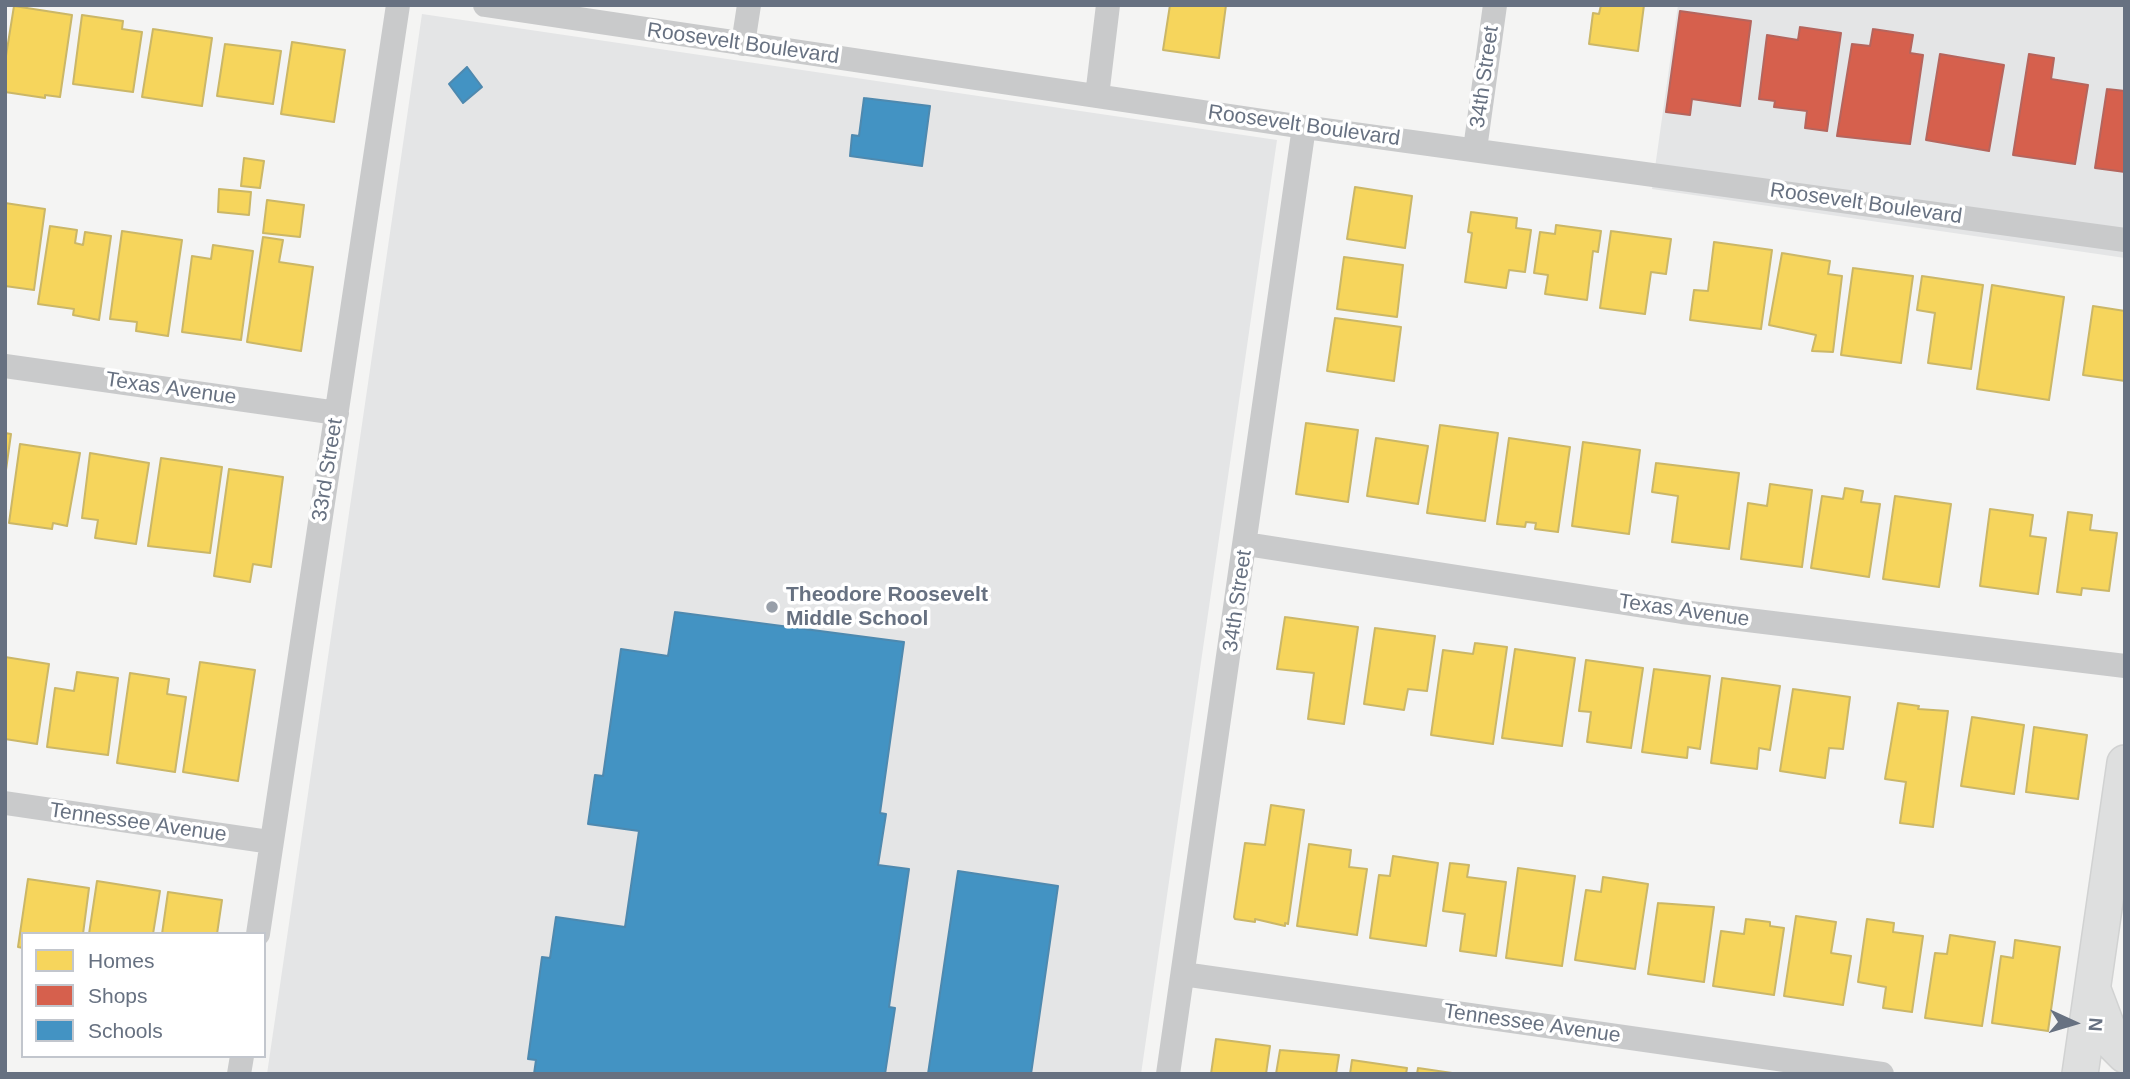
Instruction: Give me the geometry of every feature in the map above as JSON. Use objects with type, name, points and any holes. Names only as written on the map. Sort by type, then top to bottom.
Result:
[{"type":"main road","points":[[2080,1074],[2125,763]]},
{"type":"main road","points":[[2092,987],[2113,1042],[2125,1055]]},
{"type":"street","name":"33rd Street","points":[[258,932],[398,5]]},
{"type":"street","name":"Roosevelt Boulevard","points":[[485,5],[1304,127],[2125,240]]},
{"type":"street","points":[[743,44],[749,5]]},
{"type":"street","points":[[1097,96],[1108,5]]},
{"type":"street","name":"34th Street","points":[[1475,149],[1495,5]]},
{"type":"street","name":"34th Street","points":[[1168,1074],[1304,127]]},
{"type":"street","name":"Texas Avenue","points":[[5,366],[337,413]]},
{"type":"street","name":"Texas Avenue","points":[[1246,544],[1682,612],[2125,666]]},
{"type":"street","name":"Tennessee Avenue","points":[[5,803],[270,842]]},
{"type":"street","name":"Tennessee Avenue","points":[[1183,974],[1882,1074]]},
{"type":"shaded area","points":[[1678,5],[2125,5],[2125,258],[1652,189]]},
{"type":"shaded area","name":"Theodore Roosevelt Middle School","points":[[422,14],[1277,140],[1141,1074],[267,1074]]},
{"type":"building: Homes","points":[[1170,5],[1226,5],[1219,58],[1163,50]]},
{"type":"building: Homes","points":[[1601,5],[1644,5],[1638,51],[1589,44],[1593,13],[1599,14]]},
{"type":"building: Homes","points":[[14,6],[72,15],[60,97],[45,95],[45,98],[5,92],[5,62]]},
{"type":"building: Homes","points":[[82,15],[123,21],[122,29],[142,32],[133,92],[73,84]]},
{"type":"building: Homes","points":[[153,29],[212,38],[202,106],[142,97]]},
{"type":"building: Homes","points":[[292,42],[345,50],[334,122],[281,114]]},
{"type":"building: Homes","points":[[225,44],[281,51],[273,104],[217,96]]},
{"type":"building: Homes","points":[[244,158],[264,161],[260,188],[241,186]]},
{"type":"building: Homes","points":[[1355,187],[1412,196],[1405,248],[1347,239]]},
{"type":"building: Homes","points":[[219,189],[251,192],[249,215],[218,212]]},
{"type":"building: Homes","points":[[267,200],[304,205],[300,237],[263,233]]},
{"type":"building: Homes","points":[[5,203],[45,209],[34,290],[5,286]]},
{"type":"building: Homes","points":[[1471,212],[1517,218],[1516,228],[1531,230],[1525,272],[1509,270],[1506,288],[1465,282],[1472,233],[1468,232]]},
{"type":"building: Homes","points":[[1556,225],[1601,231],[1598,252],[1593,251],[1587,300],[1545,294],[1548,275],[1534,273],[1540,232],[1555,234]]},
{"type":"building: Homes","points":[[50,226],[77,230],[75,243],[83,245],[85,232],[111,236],[99,320],[73,315],[74,309],[38,304]]},
{"type":"building: Homes","points":[[122,231],[182,240],[168,336],[136,331],[137,322],[110,319]]},
{"type":"building: Homes","points":[[1611,231],[1671,239],[1666,274],[1651,272],[1645,314],[1600,308]]},
{"type":"building: Homes","points":[[263,237],[283,240],[279,262],[313,267],[301,351],[247,342]]},
{"type":"building: Homes","points":[[1714,242],[1772,250],[1761,329],[1690,320],[1694,290],[1708,291]]},
{"type":"building: Homes","points":[[213,245],[253,251],[241,340],[182,332],[192,256],[211,259]]},
{"type":"building: Homes","points":[[1782,253],[1830,261],[1828,274],[1842,276],[1833,352],[1812,351],[1816,335],[1769,325]]},
{"type":"building: Homes","points":[[1344,257],[1403,265],[1397,317],[1337,309]]},
{"type":"building: Homes","points":[[1853,268],[1913,276],[1901,363],[1841,355]]},
{"type":"building: Homes","points":[[1922,276],[1983,285],[1971,369],[1928,363],[1935,313],[1917,310]]},
{"type":"building: Homes","points":[[1992,285],[2064,297],[2049,400],[1977,389]]},
{"type":"building: Homes","points":[[2093,306],[2125,311],[2125,381],[2083,375]]},
{"type":"building: Homes","points":[[1335,318],[1401,327],[1394,381],[1327,371]]},
{"type":"building: Homes","points":[[1306,423],[1358,430],[1348,502],[1296,494]]},
{"type":"building: Homes","points":[[1440,425],[1498,433],[1485,521],[1427,513]]},
{"type":"building: Homes","points":[[5,433],[11,434],[5,477]]},
{"type":"building: Homes","points":[[1376,438],[1428,446],[1418,504],[1367,496]]},
{"type":"building: Homes","points":[[1509,438],[1570,447],[1558,532],[1535,529],[1536,523],[1526,522],[1525,527],[1497,524]]},
{"type":"building: Homes","points":[[1583,442],[1640,450],[1629,534],[1572,526]]},
{"type":"building: Homes","points":[[20,444],[80,453],[67,526],[53,523],[52,529],[9,523]]},
{"type":"building: Homes","points":[[90,453],[149,463],[136,544],[95,538],[98,520],[82,518]]},
{"type":"building: Homes","points":[[161,458],[222,467],[210,553],[148,546]]},
{"type":"building: Homes","points":[[1656,463],[1739,473],[1729,549],[1672,542],[1678,496],[1652,492]]},
{"type":"building: Homes","points":[[229,469],[283,477],[271,567],[253,564],[250,582],[214,576]]},
{"type":"building: Homes","points":[[1770,484],[1812,490],[1802,567],[1741,559],[1748,503],[1767,506]]},
{"type":"building: Homes","points":[[1845,488],[1863,491],[1861,502],[1880,504],[1869,577],[1811,568],[1822,496],[1843,499]]},
{"type":"building: Homes","points":[[1895,496],[1951,504],[1939,587],[1883,579]]},
{"type":"building: Homes","points":[[1990,509],[2033,515],[2030,536],[2046,538],[2038,594],[1980,586]]},
{"type":"building: Homes","points":[[2068,512],[2092,515],[2090,530],[2117,533],[2109,591],[2082,588],[2081,595],[2057,592]]},
{"type":"building: Homes","points":[[1285,617],[1358,627],[1344,724],[1308,719],[1314,673],[1277,669]]},
{"type":"building: Homes","points":[[1375,628],[1435,636],[1427,691],[1408,689],[1404,710],[1364,704]]},
{"type":"building: Homes","points":[[1475,643],[1507,647],[1493,744],[1431,735],[1443,650],[1473,654]]},
{"type":"building: Homes","points":[[1515,649],[1575,658],[1562,746],[1502,738]]},
{"type":"building: Homes","points":[[5,657],[49,664],[37,744],[5,739]]},
{"type":"building: Homes","points":[[1586,660],[1643,668],[1631,748],[1587,742],[1591,712],[1579,711]]},
{"type":"building: Homes","points":[[200,662],[255,670],[238,781],[183,772]]},
{"type":"building: Homes","points":[[1654,669],[1710,676],[1700,749],[1688,747],[1687,758],[1642,752]]},
{"type":"building: Homes","points":[[77,672],[118,678],[108,755],[47,747],[55,688],[74,691]]},
{"type":"building: Homes","points":[[130,673],[169,679],[167,694],[186,697],[175,772],[117,763]]},
{"type":"building: Homes","points":[[1722,678],[1780,686],[1770,750],[1759,748],[1757,769],[1711,763]]},
{"type":"building: Homes","points":[[1793,689],[1850,697],[1843,749],[1829,748],[1825,778],[1780,771]]},
{"type":"building: Homes","points":[[1898,703],[1919,706],[1918,709],[1948,711],[1933,827],[1900,823],[1906,782],[1885,779]]},
{"type":"building: Homes","points":[[1972,717],[2024,725],[2014,794],[1961,786]]},
{"type":"building: Homes","points":[[2034,727],[2087,735],[2078,799],[2026,792]]},
{"type":"building: Homes","points":[[1271,805],[1304,810],[1288,924],[1285,923],[1285,926],[1234,917],[1245,843],[1265,845]]},
{"type":"building: Homes","points":[[1309,844],[1351,850],[1349,867],[1367,869],[1357,935],[1297,926]]},
{"type":"building: Homes","points":[[1393,856],[1438,863],[1426,946],[1370,938],[1379,875],[1390,876]]},
{"type":"building: Homes","points":[[1450,863],[1469,865],[1467,877],[1506,882],[1496,956],[1460,951],[1465,914],[1443,911]]},
{"type":"building: Homes","points":[[1518,868],[1575,876],[1562,966],[1506,958]]},
{"type":"building: Homes","points":[[1603,877],[1648,884],[1635,969],[1575,960],[1586,890],[1601,892]]},
{"type":"building: Homes","points":[[28,879],[89,888],[83,932],[21,932],[21,948],[18,947]]},
{"type":"building: Homes","points":[[97,881],[160,891],[153,932],[89,932]]},
{"type":"building: Homes","points":[[168,892],[222,900],[217,932],[162,932]]},
{"type":"building: Homes","points":[[1658,903],[1714,907],[1704,982],[1648,974]]},
{"type":"building: Homes","points":[[1796,916],[1836,922],[1831,953],[1851,956],[1843,1005],[1784,996]]},
{"type":"building: Homes","points":[[1746,919],[1770,922],[1770,926],[1784,928],[1774,995],[1713,986],[1721,931],[1744,934]]},
{"type":"building: Homes","points":[[1867,919],[1894,923],[1893,932],[1923,936],[1912,1012],[1883,1008],[1886,987],[1858,982]]},
{"type":"building: Homes","points":[[1950,935],[1995,942],[1982,1026],[1925,1018],[1935,953],[1947,954]]},
{"type":"building: Homes","points":[[2015,940],[2060,947],[2048,1031],[1992,1023],[2001,956],[2013,958]]},
{"type":"building: Homes","points":[[1216,1039],[1270,1046],[1266,1074],[1211,1074]]},
{"type":"building: Homes","points":[[1280,1050],[1339,1055],[1336,1074],[1276,1074]]},
{"type":"building: Homes","points":[[1352,1060],[1407,1068],[1406,1074],[1350,1074]]},
{"type":"building: Homes","points":[[1418,1068],[1459,1074],[1417,1074]]},
{"type":"building: Shops","points":[[1680,11],[1751,21],[1740,106],[1692,99],[1690,115],[1666,112]]},
{"type":"building: Shops","points":[[1800,27],[1841,33],[1827,131],[1805,128],[1807,111],[1774,107],[1775,101],[1759,99],[1767,35],[1798,40]]},
{"type":"building: Shops","points":[[1873,29],[1913,35],[1910,53],[1923,55],[1910,144],[1837,136],[1852,44],[1870,46]]},
{"type":"building: Shops","points":[[1940,54],[2004,65],[1989,151],[1926,140]]},
{"type":"building: Shops","points":[[2029,54],[2054,58],[2051,79],[2088,85],[2075,164],[2013,155]]},
{"type":"building: Shops","points":[[2107,89],[2125,91],[2125,172],[2095,168]]},
{"type":"building: Schools","points":[[467,67],[482,87],[463,103],[449,84]]},
{"type":"building: Schools","points":[[864,98],[930,106],[922,166],[850,156],[852,135],[859,136]]},
{"type":"building: Schools","points":[[675,612],[904,642],[880,813],[886,814],[878,865],[909,869],[889,1007],[895,1008],[885,1074],[534,1074],[536,1060],[528,1059],[542,957],[550,958],[556,917],[625,927],[639,831],[588,824],[595,775],[603,776],[621,649],[668,656]]},
{"type":"building: Schools","points":[[958,871],[1058,886],[1031,1074],[928,1074]]},
{"type":"place","name":"Theodore Roosevelt Middle School","points":[[772,607]]}]
